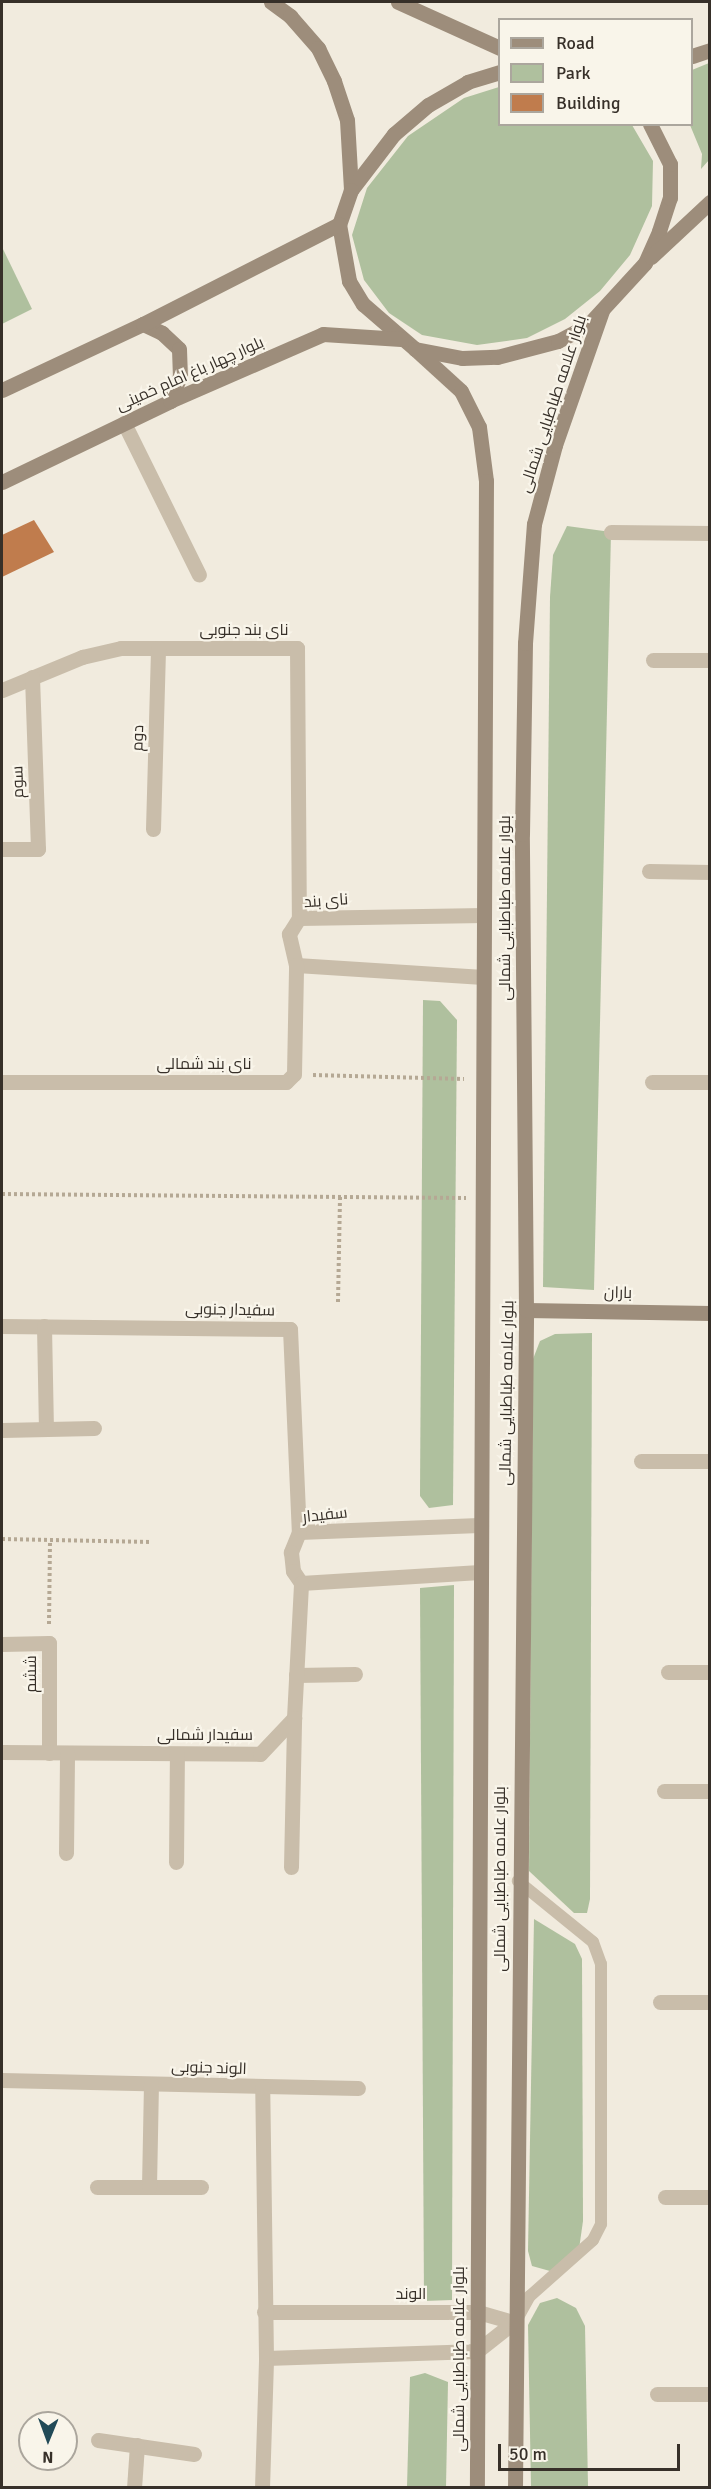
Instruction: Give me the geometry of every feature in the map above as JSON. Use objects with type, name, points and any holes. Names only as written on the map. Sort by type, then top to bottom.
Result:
[{"type":"main road","points":[[271,2],[290,16],[318,48],[334,81],[347,120],[351,190]]},
{"type":"main road","points":[[398,2],[498,47]]},
{"type":"main road","points":[[693,56],[710,50]]},
{"type":"main road","points":[[2,390],[143,324],[339,224],[351,190],[394,134],[428,105],[468,82],[498,73]]},
{"type":"main road","points":[[645,263],[670,198],[670,164],[651,126]]},
{"type":"main road","points":[[415,349],[462,358],[527,352],[588,325],[645,263],[710,202]]},
{"type":"main road","name":"بلوار علامه طباطبایی شمالی","points":[[339,224],[349,280],[363,304],[461,391],[479,427],[486,481],[484,1080],[479,1525],[477,2487]]},
{"type":"main road","name":"بلوار علامه طباطبایی شمالی","points":[[514,2487],[518,1881],[526,1310],[522,834],[529,569],[534,524],[555,445],[602,311]]},
{"type":"main road","points":[[143,324],[162,333],[179,349],[180,376],[170,401]]},
{"type":"main road","name":"بلوار چهار باغ امام خمینی","points":[[2,482],[170,401],[323,334],[402,339]]},
{"type":"main road","name":"باران","points":[[526,1310],[710,1312]]},
{"type":"street","points":[[124,423],[199,575]]},
{"type":"street","points":[[611,532],[710,533]]},
{"type":"street","name":"نای بند جنوبی","points":[[2,690],[82,657],[120,648],[297,648],[299,918]]},
{"type":"street","name":"دوم","points":[[153,829],[158,648]]},
{"type":"street","points":[[653,660],[710,660]]},
{"type":"street","name":"سوم","points":[[2,849],[38,849],[32,677]]},
{"type":"street","points":[[649,871],[710,872]]},
{"type":"street","name":"نای بند","points":[[296,965],[289,934],[299,918],[484,915]]},
{"type":"street","points":[[294,1074],[296,965],[483,977]]},
{"type":"street","name":"نای بند شمالی","points":[[2,1082],[286,1082],[294,1074]]},
{"type":"street","points":[[652,1082],[710,1082]]},
{"type":"street","name":"سفیدار جنوبی","points":[[2,1326],[290,1329],[299,1532]]},
{"type":"street","points":[[44,1326],[46,1429]]},
{"type":"street","points":[[2,1430],[94,1428]]},
{"type":"street","points":[[641,1461],[710,1461]]},
{"type":"street","name":"سفیدار","points":[[301,1583],[293,1571],[291,1552],[299,1532],[479,1525]]},
{"type":"street","points":[[291,1867],[294,1718],[301,1583],[480,1572]]},
{"type":"street","name":"ششم","points":[[2,1644],[49,1642],[49,1753]]},
{"type":"street","points":[[668,1672],[710,1672]]},
{"type":"street","points":[[296,1675],[355,1674]]},
{"type":"street","name":"سفیدار شمالی","points":[[2,1752],[260,1754],[294,1718]]},
{"type":"street","points":[[66,1853],[67,1753]]},
{"type":"street","points":[[176,1862],[177,1754]]},
{"type":"street","points":[[664,1791],[710,1791]]},
{"type":"street","points":[[660,2002],[710,2002]]},
{"type":"street","name":"الوند جنوبی","points":[[2,2080],[262,2087],[266,2358],[262,2487]]},
{"type":"street","points":[[150,2187],[151,2084]]},
{"type":"street","points":[[262,2087],[358,2088]]},
{"type":"street","points":[[97,2187],[201,2187]]},
{"type":"street","points":[[664,2197],[710,2197]]},
{"type":"street","name":"الوند","points":[[264,2312],[478,2312],[514,2322]]},
{"type":"street","points":[[266,2358],[477,2351],[514,2322]]},
{"type":"street","points":[[657,2394],[710,2394]]},
{"type":"street","points":[[98,2440],[194,2454]]},
{"type":"street","points":[[134,2487],[137,2445]]},
{"type":"lane","points":[[514,2322],[530,2296],[587,2246],[601,2224],[601,1964],[593,1942],[518,1881]]},
{"type":"path","points":[[294,1074],[484,1080]]},
{"type":"path","points":[[2,1194],[482,1199]]},
{"type":"path","points":[[338,1302],[340,1197]]},
{"type":"path","points":[[2,1539],[151,1542]]},
{"type":"path","points":[[49,1642],[50,1540]]},
{"type":"green space","points":[[709,63],[709,160],[701,169],[702,154],[690,126],[693,126],[693,70]]},
{"type":"green space","points":[[498,87],[498,126],[633,126],[653,161],[652,206],[630,255],[600,291],[565,319],[527,338],[477,345],[422,335],[389,313],[364,280],[352,235],[367,188],[408,136],[464,98]]},
{"type":"green space","points":[[2,247],[32,309],[2,324]]},
{"type":"green space","points":[[567,526],[611,532],[594,1290],[543,1287],[550,597],[553,555]]},
{"type":"green space","points":[[423,1000],[440,1001],[457,1020],[453,1505],[429,1508],[420,1496]]},
{"type":"green space","points":[[592,1333],[590,1899],[587,1913],[574,1913],[529,1871],[533,1359],[540,1341],[555,1334]]},
{"type":"green space","points":[[454,1585],[452,2300],[424,2301],[420,1588]]},
{"type":"green space","points":[[534,1919],[575,1944],[582,1959],[583,2221],[579,2249],[550,2271],[532,2266],[528,2251]]},
{"type":"green space","points":[[557,2298],[576,2308],[585,2326],[588,2487],[531,2487],[528,2325],[540,2303]]},
{"type":"green space","points":[[425,2373],[448,2382],[446,2487],[407,2487],[410,2377]]},
{"type":"building","points":[[34,520],[54,552],[2,577],[2,535]]}]
